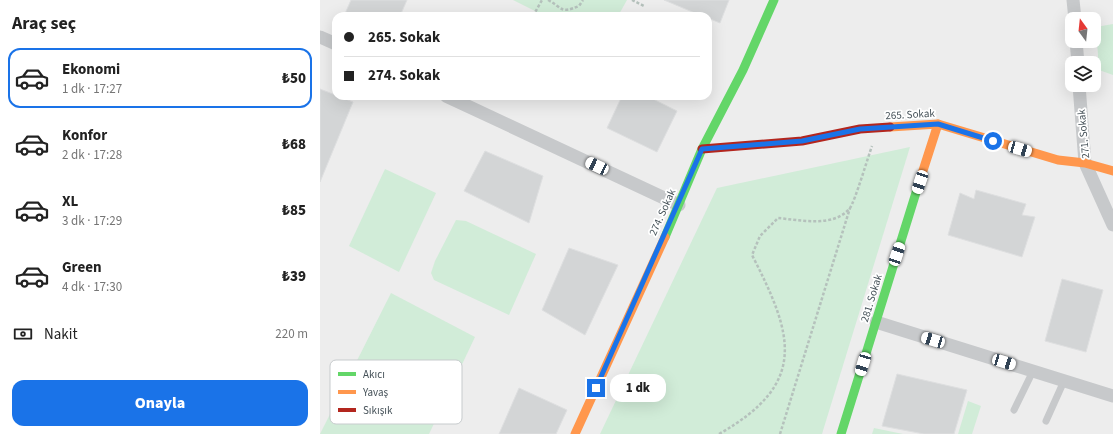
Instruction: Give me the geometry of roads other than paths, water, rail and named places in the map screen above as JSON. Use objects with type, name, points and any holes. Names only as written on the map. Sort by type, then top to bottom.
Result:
[{"type":"street","name":"274. Sokak","points":[[575,434],[679,205],[702,149],[743,70],[774,0]]},
{"type":"street","points":[[1073,0],[1074,12]]},
{"type":"street","points":[[320,37],[332,42]]},
{"type":"street","name":"271. Sokak","points":[[1080,92],[1085,163],[1113,225]]},
{"type":"street","points":[[455,100],[679,205]]},
{"type":"street","name":"265. Sokak","points":[[702,149],[802,141],[860,129],[938,124],[1058,160],[1085,163],[1113,171]]},
{"type":"street","name":"281. Sokak","points":[[841,434],[938,124]]},
{"type":"street","points":[[876,322],[1113,396]]},
{"type":"lane","points":[[1014,410],[1033,371]]},
{"type":"lane","points":[[1046,421],[1064,380]]}]
